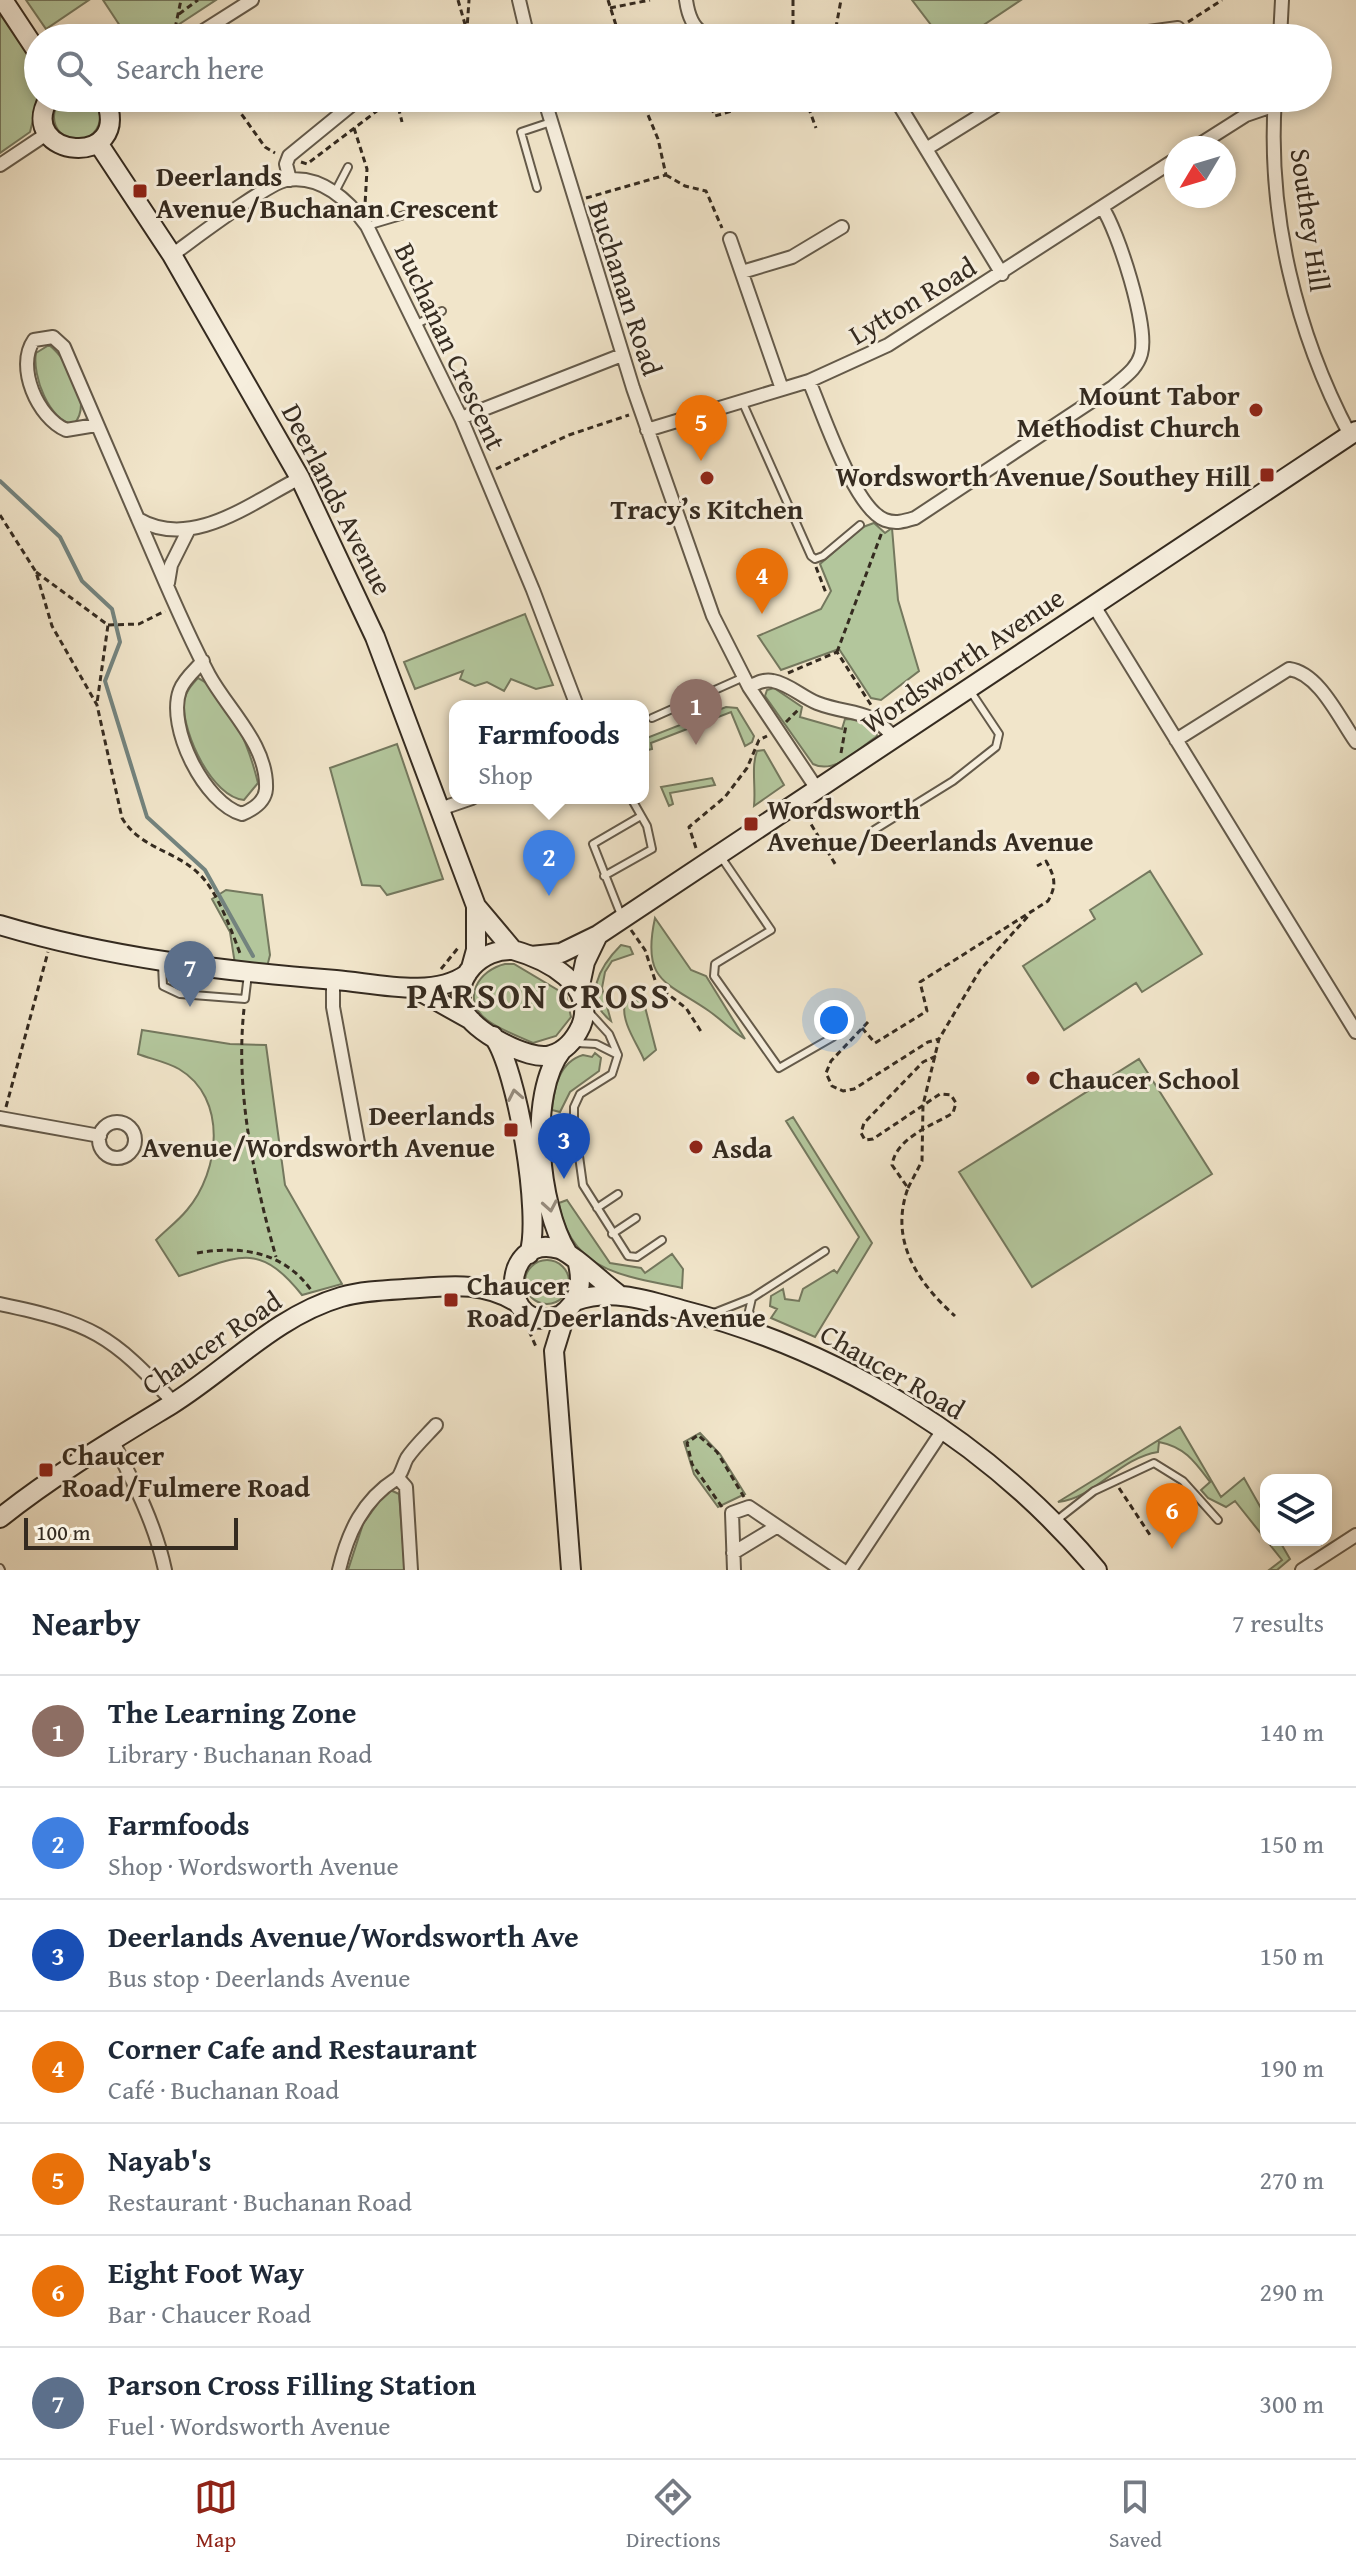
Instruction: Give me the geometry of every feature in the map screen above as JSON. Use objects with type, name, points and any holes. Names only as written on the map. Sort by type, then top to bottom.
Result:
[{"type":"street","points":[[3,0],[24,32]]},
{"type":"street","points":[[214,24],[252,0]]},
{"type":"street","points":[[519,0],[525,24]]},
{"type":"street","points":[[686,0],[692,24]]},
{"type":"street","points":[[1281,24],[1282,0]]},
{"type":"street","points":[[45,112],[43,118],[48,133],[62,147],[79,150],[98,143],[110,121],[108,112]]},
{"type":"street","points":[[172,255],[271,186],[290,180],[286,164],[289,156],[343,112]]},
{"type":"street","name":"Buchanan Road","points":[[548,112],[622,355],[713,616],[747,682],[817,798]]},
{"type":"street","points":[[904,112],[1002,274]]},
{"type":"street","points":[[926,149],[985,112]]},
{"type":"street","points":[[1213,136],[1253,112]]},
{"type":"street","name":"Southey Hill","points":[[1275,112],[1278,200],[1294,290],[1316,363],[1353,433]]},
{"type":"street","points":[[0,165],[48,133]]},
{"type":"street","name":"Deerlands Avenue","points":[[98,143],[172,255],[300,478],[375,637],[476,906],[513,950]]},
{"type":"street","name":"Lytton Road","points":[[647,430],[809,381],[888,345],[1164,167]]},
{"type":"street","name":"Buchanan Crescent","points":[[290,180],[314,183],[335,192],[367,226],[461,418],[575,700]]},
{"type":"street","points":[[809,381],[858,491],[870,510],[887,521],[900,523],[915,518],[1132,372],[1141,357],[1144,338],[1113,223],[1102,207]]},
{"type":"street","points":[[742,272],[792,257],[842,227]]},
{"type":"street","points":[[730,239],[782,389]]},
{"type":"street","points":[[96,425],[66,430],[46,416],[26,363],[28,348],[34,340],[53,337],[64,347],[75,366],[96,425],[177,606],[203,661],[236,711],[264,775],[266,791],[262,801],[242,814],[217,800],[202,780],[179,725],[180,689],[203,661]]},
{"type":"street","points":[[461,418],[622,355]]},
{"type":"street","name":"Wordsworth Avenue","points":[[531,956],[561,953],[598,935],[719,854],[817,798],[850,768],[968,687],[1353,433]]},
{"type":"street","points":[[138,519],[161,530],[188,531],[300,478]]},
{"type":"street","points":[[168,585],[171,565],[188,531]]},
{"type":"street","points":[[1094,606],[1356,1032]]},
{"type":"street","points":[[1176,740],[1289,669],[1302,671],[1312,679],[1356,742]]},
{"type":"street","points":[[747,682],[777,681],[805,697],[878,720],[894,738]]},
{"type":"street","points":[[440,809],[455,804]]},
{"type":"street","name":"Deerlands Avenue","points":[[469,971],[476,941],[476,906]]},
{"type":"street","points":[[0,925],[52,940],[248,974],[411,987],[445,984],[469,971],[492,952],[513,950],[564,974],[582,997]]},
{"type":"street","points":[[571,1570],[554,1351],[581,1283],[573,1258],[552,1221],[540,1112],[547,1073],[583,1020],[585,962],[598,935]]},
{"type":"street","points":[[469,971],[461,998],[471,1020]]},
{"type":"street","points":[[333,980],[333,1007],[359,1148]]},
{"type":"street","points":[[411,987],[471,1020],[493,1036],[536,1056],[565,1047]]},
{"type":"street","points":[[493,1036],[511,1072],[535,1230],[529,1254],[516,1270],[511,1286],[554,1351]]},
{"type":"street","points":[[1,1118],[100,1136]]},
{"type":"street","points":[[529,1254],[550,1247],[573,1258]]},
{"type":"street","name":"Chaucer Road","points":[[573,1258],[618,1294],[707,1316],[819,1358],[943,1430],[980,1457],[1054,1522],[1097,1570]]},
{"type":"street","name":"Chaucer Road","points":[[0,1518],[112,1440],[174,1403],[270,1332],[319,1306],[358,1293],[480,1286],[516,1270]]},
{"type":"street","name":"Chaucer Road","points":[[480,1286],[524,1308]]},
{"type":"street","name":"Chaucer Road","points":[[571,1306],[618,1294]]},
{"type":"street","points":[[0,1304],[85,1326],[138,1364],[174,1403]]},
{"type":"street","points":[[524,1308],[552,1319],[571,1306]]},
{"type":"street","points":[[339,1570],[347,1540],[359,1514],[375,1493],[398,1478],[409,1454],[436,1425]]},
{"type":"street","points":[[850,1570],[943,1430]]},
{"type":"street","points":[[112,1440],[142,1498],[158,1538],[165,1570]]},
{"type":"street","points":[[398,1478],[406,1487],[411,1570]]},
{"type":"street","points":[[734,1570],[732,1513],[749,1507],[842,1570]]},
{"type":"street","points":[[733,1553],[776,1527]]},
{"type":"street","points":[[1302,1570],[1356,1535]]},
{"type":"lane","points":[[537,188],[521,132],[551,122]]},
{"type":"lane","points":[[335,192],[348,167]]},
{"type":"lane","points":[[367,226],[404,215]]},
{"type":"lane","points":[[415,325],[442,311]]},
{"type":"lane","points":[[742,401],[815,559],[860,525]]},
{"type":"lane","points":[[652,718],[747,682]]},
{"type":"lane","points":[[874,830],[953,781],[996,747],[999,734],[968,687]]},
{"type":"lane","points":[[604,876],[652,849],[650,834],[634,804]]},
{"type":"lane","points":[[623,918],[593,844],[641,816]]},
{"type":"lane","points":[[719,854],[771,930],[715,964],[714,976],[779,1068],[833,1037]]},
{"type":"lane","points":[[162,961],[160,974],[163,986],[170,991],[245,999],[248,974]]},
{"type":"lane","points":[[582,997],[609,1034],[618,1055],[612,1074],[580,1094],[574,1107],[583,1185],[628,1256],[637,1257],[662,1240]]},
{"type":"lane","points":[[565,1047],[596,1044],[618,1055]]},
{"type":"lane","points":[[597,1208],[618,1194]]},
{"type":"lane","points":[[612,1234],[636,1218]]},
{"type":"lane","points":[[707,1316],[755,1296],[825,1251]]},
{"type":"lane","points":[[755,1296],[749,1311],[756,1332]]},
{"type":"lane","points":[[1054,1522],[1114,1480],[1154,1463],[1183,1481],[1218,1520]]},
{"type":"path","points":[[176,24],[181,0]]},
{"type":"path","points":[[178,15],[198,0]]},
{"type":"path","points":[[458,0],[465,24]]},
{"type":"path","points":[[467,24],[469,0]]},
{"type":"path","points":[[608,0],[615,24]]},
{"type":"path","points":[[610,8],[650,0]]},
{"type":"path","points":[[793,0],[793,24]]},
{"type":"path","points":[[837,24],[841,0]]},
{"type":"path","points":[[1184,24],[1222,0]]},
{"type":"path","points":[[240,112],[265,147],[307,164],[376,112]]},
{"type":"path","points":[[399,112],[402,122]]},
{"type":"path","points":[[647,112],[658,139],[666,175]]},
{"type":"path","points":[[810,112],[816,128]]},
{"type":"path","points":[[354,128],[369,180],[367,202],[359,215]]},
{"type":"path","points":[[574,202],[666,175],[685,186],[706,191],[730,239]]},
{"type":"path","points":[[484,475],[569,435],[641,411]]},
{"type":"path","points":[[0,515],[36,572],[52,626],[97,705],[122,818],[130,833],[198,873],[226,917],[248,974]]},
{"type":"path","points":[[777,681],[837,652],[887,521]]},
{"type":"path","points":[[815,559],[826,593]]},
{"type":"path","points":[[36,572],[108,625],[139,624],[177,606]]},
{"type":"path","points":[[97,705],[108,625]]},
{"type":"path","points":[[837,652],[878,720]]},
{"type":"path","points":[[696,848],[689,827],[725,797],[747,768],[759,740],[796,716],[805,697]]},
{"type":"path","points":[[849,710],[841,750],[850,768]]},
{"type":"path","points":[[817,798],[805,814],[837,867]]},
{"type":"path","points":[[862,1028],[875,1043],[927,1011],[920,982],[1048,901],[1056,887],[1046,861],[1037,866]]},
{"type":"path","points":[[955,1316],[921,1281],[910,1263],[902,1220],[908,1188],[922,1161],[923,1105],[939,1039],[951,1014],[980,970],[1033,910]]},
{"type":"path","points":[[623,918],[645,950],[657,986],[686,1008],[702,1033]]},
{"type":"path","points":[[1,1118],[52,940]]},
{"type":"path","points":[[445,984],[441,967],[455,955],[463,940]]},
{"type":"path","points":[[245,999],[239,1051],[246,1111],[276,1257]]},
{"type":"path","points":[[868,1022],[831,1061],[826,1073],[832,1086],[843,1091],[854,1089],[928,1042],[939,1039]]},
{"type":"path","points":[[908,1188],[892,1165],[894,1153],[953,1113],[956,1103],[951,1095],[940,1094],[873,1139],[865,1140],[861,1133],[864,1123],[923,1062],[936,1056]]},
{"type":"path","points":[[197,1253],[250,1252],[276,1257],[300,1275],[319,1306]]},
{"type":"path","points":[[731,1527],[719,1500],[692,1464],[687,1443],[698,1435],[717,1452],[749,1507]]},
{"type":"path","points":[[1114,1480],[1150,1535]]},
{"type":"green space","points":[[26,0],[89,0],[53,24],[43,24]]},
{"type":"green space","points":[[103,0],[216,0],[179,24],[119,24]]},
{"type":"green space","points":[[912,0],[1021,0],[985,24],[930,24]]},
{"type":"green space","points":[[0,13],[24,48],[24,112],[35,112],[30,132],[0,153]]},
{"type":"green space","points":[[55,112],[99,112],[98,126],[93,133],[77,140],[61,133],[54,117]]},
{"type":"green space","points":[[49,345],[64,361],[76,382],[81,405],[74,424],[57,415],[40,385],[36,353]]},
{"type":"green space","points":[[874,523],[885,533],[892,528],[898,600],[919,671],[881,700],[871,698],[839,649],[781,670],[758,636],[821,609],[831,591],[820,564],[863,527]]},
{"type":"green space","points":[[525,614],[553,685],[536,689],[511,679],[504,691],[487,682],[475,686],[460,679],[463,671],[415,689],[404,662]]},
{"type":"green space","points":[[198,678],[209,685],[228,709],[250,755],[258,783],[244,800],[221,788],[211,776],[188,732],[184,701]]},
{"type":"green space","points":[[774,688],[802,707],[800,717],[842,729],[845,719],[863,720],[875,727],[877,736],[838,763],[830,766],[813,764],[765,696],[767,690]]},
{"type":"green space","points":[[726,707],[737,708],[754,736],[752,742],[745,746],[731,712],[651,743],[652,749],[649,750],[649,737]]},
{"type":"green space","points":[[397,744],[443,879],[387,895],[380,886],[362,885],[330,768]]},
{"type":"green space","points":[[764,750],[784,785],[754,806],[755,757],[757,751]]},
{"type":"green space","points":[[712,778],[715,785],[670,793],[673,804],[669,806],[661,787]]},
{"type":"green space","points":[[1150,871],[1202,954],[1142,992],[1136,983],[1064,1030],[1023,966],[1095,919],[1090,910]]},
{"type":"green space","points":[[226,890],[262,895],[270,955],[267,967],[235,964],[230,932],[212,899]]},
{"type":"green space","points":[[655,918],[691,970],[706,976],[745,1039],[661,978],[652,955]]},
{"type":"green space","points":[[621,945],[630,947],[633,954],[612,961],[605,972],[602,988],[611,1021],[602,1012],[595,992],[606,962]]},
{"type":"green space","points":[[505,964],[514,964],[566,995],[571,1017],[556,1036],[533,1043],[498,1027],[479,1012],[474,995],[476,986],[487,972]]},
{"type":"green space","points":[[643,999],[656,1050],[644,1060],[627,1026],[624,1010],[625,1003]]},
{"type":"green space","points":[[142,1030],[230,1044],[266,1045],[285,1185],[342,1284],[302,1295],[272,1266],[246,1258],[232,1259],[179,1276],[156,1240],[187,1210],[207,1176],[214,1136],[212,1116],[206,1098],[195,1082],[179,1069],[138,1054]]},
{"type":"green space","points":[[595,1053],[601,1058],[599,1071],[570,1092],[560,1112],[552,1110],[556,1085],[568,1063],[583,1055],[592,1057]]},
{"type":"green space","points":[[1139,1059],[1212,1174],[1032,1287],[959,1172]]},
{"type":"green space","points":[[793,1117],[872,1243],[815,1337],[771,1318],[777,1309],[770,1306],[771,1296],[783,1289],[785,1299],[799,1301],[803,1289],[834,1270],[837,1273],[859,1237],[786,1121]]},
{"type":"green space","points":[[567,1200],[610,1263],[641,1268],[645,1273],[672,1254],[683,1269],[682,1288],[621,1274],[588,1257],[575,1244],[565,1226],[559,1203]]},
{"type":"green space","points":[[547,1260],[562,1267],[569,1282],[562,1297],[547,1304],[532,1297],[525,1282],[532,1267]]},
{"type":"green space","points":[[1180,1427],[1221,1497],[1244,1478],[1260,1506],[1260,1532],[1235,1501],[1226,1507],[1208,1498],[1201,1490],[1210,1482],[1189,1456],[1159,1442],[1158,1452],[1131,1462],[1084,1493],[1058,1502]]},
{"type":"green space","points":[[700,1433],[720,1454],[745,1494],[718,1507],[694,1474],[684,1442]]},
{"type":"green space","points":[[388,1489],[399,1494],[405,1570],[348,1570],[363,1524]]},
{"type":"green space","points":[[1271,1546],[1282,1546],[1290,1559],[1277,1570],[1269,1570],[1282,1560]]},
{"type":"waterway","points":[[0,481],[60,537],[82,581],[112,609],[120,642],[105,681],[147,817],[205,870],[253,956]]},
{"type":"place","name":"Deerlands Avenue/Buchanan Crescent","points":[[140,191]]},
{"type":"place","name":"Mount Tabor Methodist Church","points":[[1256,410]]},
{"type":"place","name":"Nayab's","points":[[701,461]]},
{"type":"place","name":"Wordsworth Avenue/Southey Hill","points":[[1267,475]]},
{"type":"place","name":"Tracy’s Kitchen","points":[[707,478]]},
{"type":"place","name":"Corner Cafe and Restaurant","points":[[762,614]]},
{"type":"place","name":"The Learning Zone","points":[[696,745]]},
{"type":"place","name":"Wordsworth Avenue/Deerlands Avenue","points":[[751,824]]},
{"type":"place","name":"Farmfoods","points":[[549,896]]},
{"type":"place","name":"Parson Cross Filling Station","points":[[190,1007]]},
{"type":"place","name":"Chaucer School","points":[[1033,1078]]},
{"type":"place","name":"Deerlands Avenue/Wordsworth Avenue","points":[[511,1130]]},
{"type":"place","name":"Asda","points":[[696,1147]]},
{"type":"place","name":"Deerlands Avenue/Wordsworth Ave","points":[[564,1179]]},
{"type":"place","name":"Chaucer Road/Deerlands Avenue","points":[[451,1300]]},
{"type":"place","name":"Chaucer Road/Fulmere Road","points":[[46,1470]]},
{"type":"place","name":"Eight Foot Way","points":[[1172,1549]]},
{"type":"district","name":"PARSON CROSS","points":[[539,994]]}]
